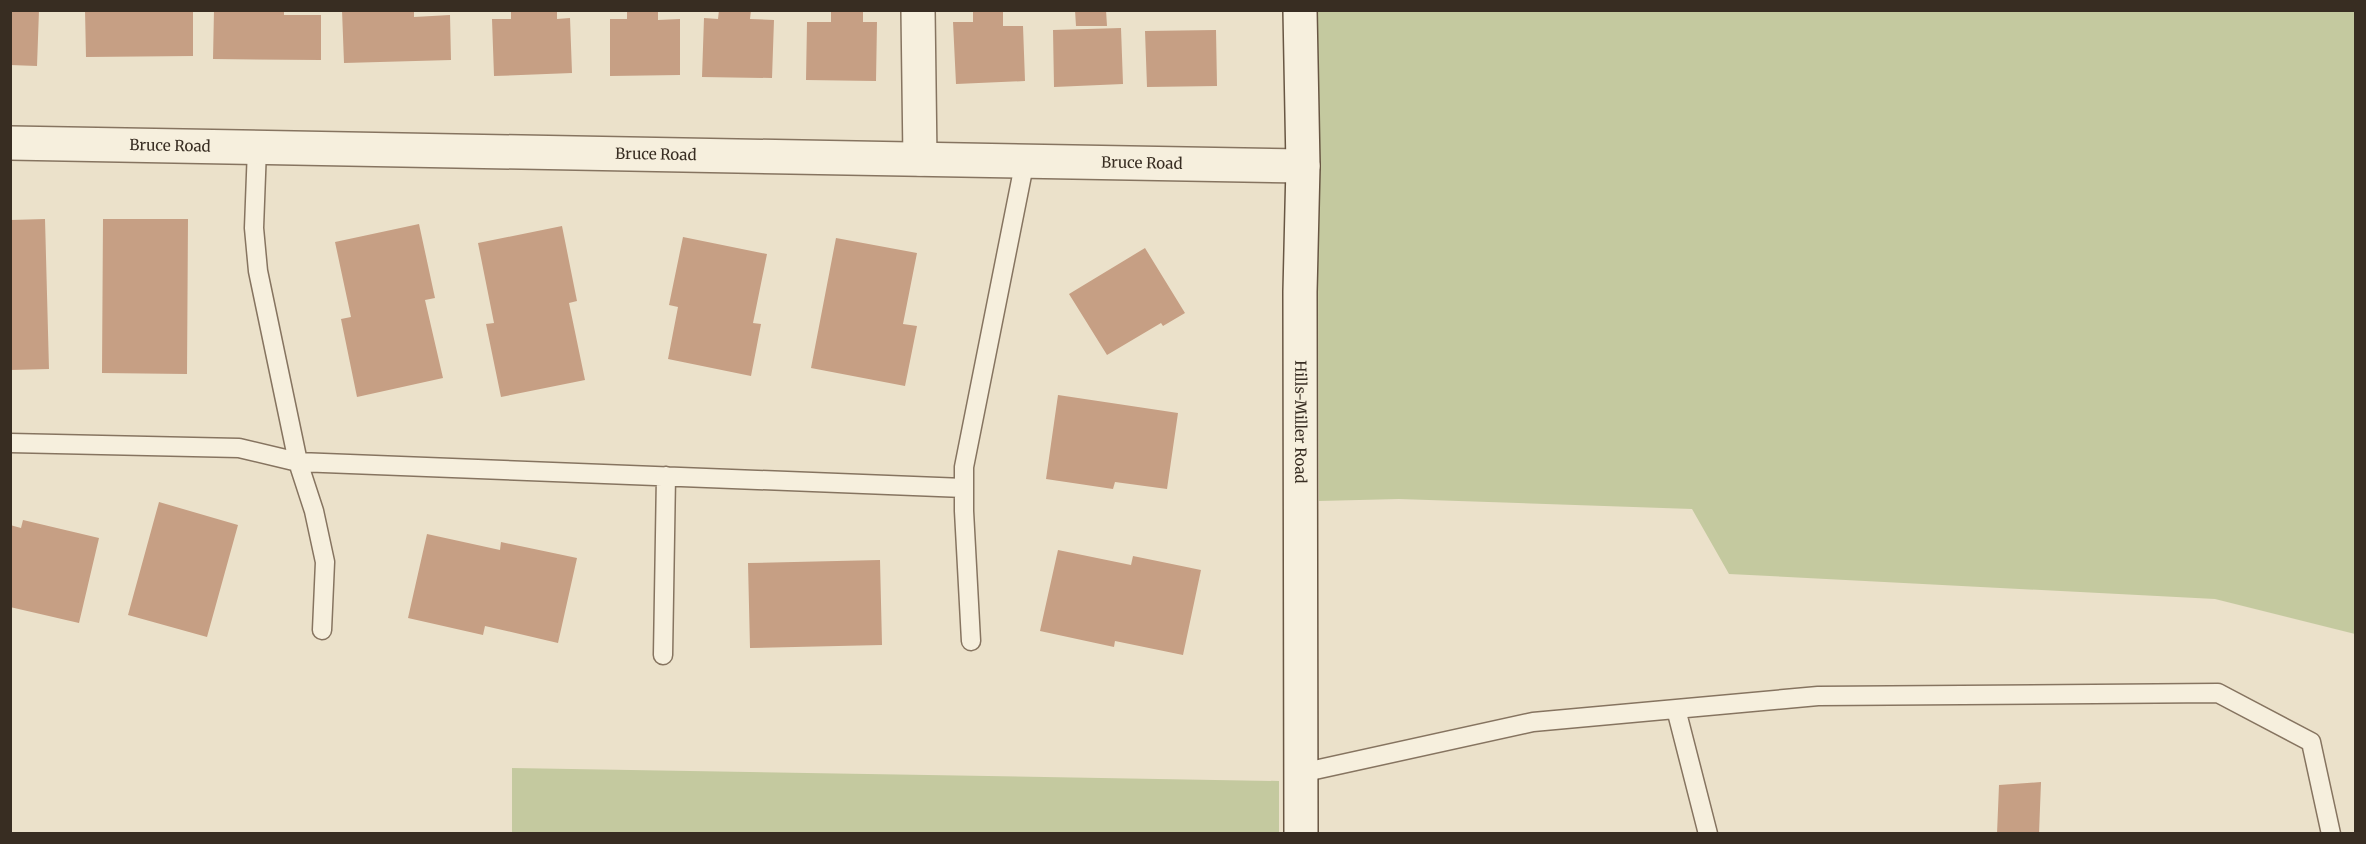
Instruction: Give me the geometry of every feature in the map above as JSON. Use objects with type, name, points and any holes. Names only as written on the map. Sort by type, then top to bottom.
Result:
[{"type":"street","points":[[918,10],[920,159]]},
{"type":"street","name":"Hills-Miller Road","points":[[1300,10],[1302,165],[1300,292],[1301,834]]},
{"type":"street","name":"Bruce Road","points":[[10,143],[1302,165]]},
{"type":"lane","points":[[257,148],[254,228],[258,271],[298,462],[314,511],[325,562],[322,630]]},
{"type":"lane","points":[[971,641],[964,467],[1025,160]]},
{"type":"lane","points":[[10,443],[239,448],[298,462],[964,488]]},
{"type":"lane","points":[[663,655],[666,476]]},
{"type":"lane","points":[[1302,773],[1533,722],[1818,696],[2218,693],[2312,742],[2331,834]]},
{"type":"lane","points":[[1676,709],[1708,834]]},
{"type":"green space","points":[[1317,11],[2355,11],[2355,634],[2215,599],[1729,574],[1692,509],[1399,499],[1319,501]]},
{"type":"green space","points":[[512,768],[1279,781],[1279,833],[512,833]]},
{"type":"building","points":[[10,10],[39,10],[37,66],[10,65]]},
{"type":"building","points":[[85,10],[193,11],[193,56],[86,57]]},
{"type":"building","points":[[214,10],[284,10],[284,15],[321,15],[321,60],[213,59]]},
{"type":"building","points":[[342,10],[414,10],[414,17],[450,15],[451,60],[344,63]]},
{"type":"building","points":[[511,10],[557,10],[557,19],[570,18],[572,73],[494,76],[492,19],[511,19]]},
{"type":"building","points":[[627,10],[658,10],[658,20],[680,19],[680,75],[610,76],[610,19],[627,19]]},
{"type":"building","points":[[719,10],[751,10],[750,19],[774,20],[772,78],[702,77],[704,18],[718,19]]},
{"type":"building","points":[[831,10],[863,10],[863,22],[877,22],[876,81],[806,80],[807,22],[831,22]]},
{"type":"building","points":[[973,10],[1003,10],[1003,26],[1023,26],[1025,81],[956,84],[953,22],[973,22]]},
{"type":"building","points":[[1075,10],[1106,10],[1107,26],[1076,26]]},
{"type":"building","points":[[1121,28],[1123,84],[1054,87],[1053,30]]},
{"type":"building","points":[[1216,30],[1217,86],[1147,87],[1145,31]]},
{"type":"building","points":[[45,219],[49,369],[10,370],[10,220]]},
{"type":"building","points":[[103,219],[188,219],[187,374],[102,373]]},
{"type":"building","points":[[419,224],[435,298],[425,300],[443,378],[357,397],[341,319],[351,317],[335,242]]},
{"type":"building","points":[[562,226],[577,301],[569,303],[585,380],[501,397],[486,324],[494,323],[478,243]]},
{"type":"building","points":[[683,237],[767,254],[753,323],[761,324],[751,376],[668,359],[678,307],[669,305]]},
{"type":"building","points":[[836,238],[917,253],[903,324],[917,326],[905,386],[811,368]]},
{"type":"building","points":[[1145,248],[1185,313],[1163,326],[1161,323],[1107,355],[1069,294]]},
{"type":"building","points":[[1058,395],[1178,413],[1167,489],[1115,482],[1113,489],[1046,479]]},
{"type":"building","points":[[159,502],[238,525],[207,637],[128,615]]},
{"type":"building","points":[[23,520],[99,538],[79,623],[10,607],[10,525],[21,528]]},
{"type":"building","points":[[427,534],[500,550],[501,542],[577,558],[558,643],[485,626],[483,635],[408,618]]},
{"type":"building","points":[[1058,550],[1131,565],[1133,556],[1201,570],[1183,655],[1115,641],[1114,647],[1040,631]]},
{"type":"building","points":[[880,560],[882,645],[750,648],[748,563]]},
{"type":"building","points":[[2041,782],[2039,834],[1997,834],[1999,785]]}]
